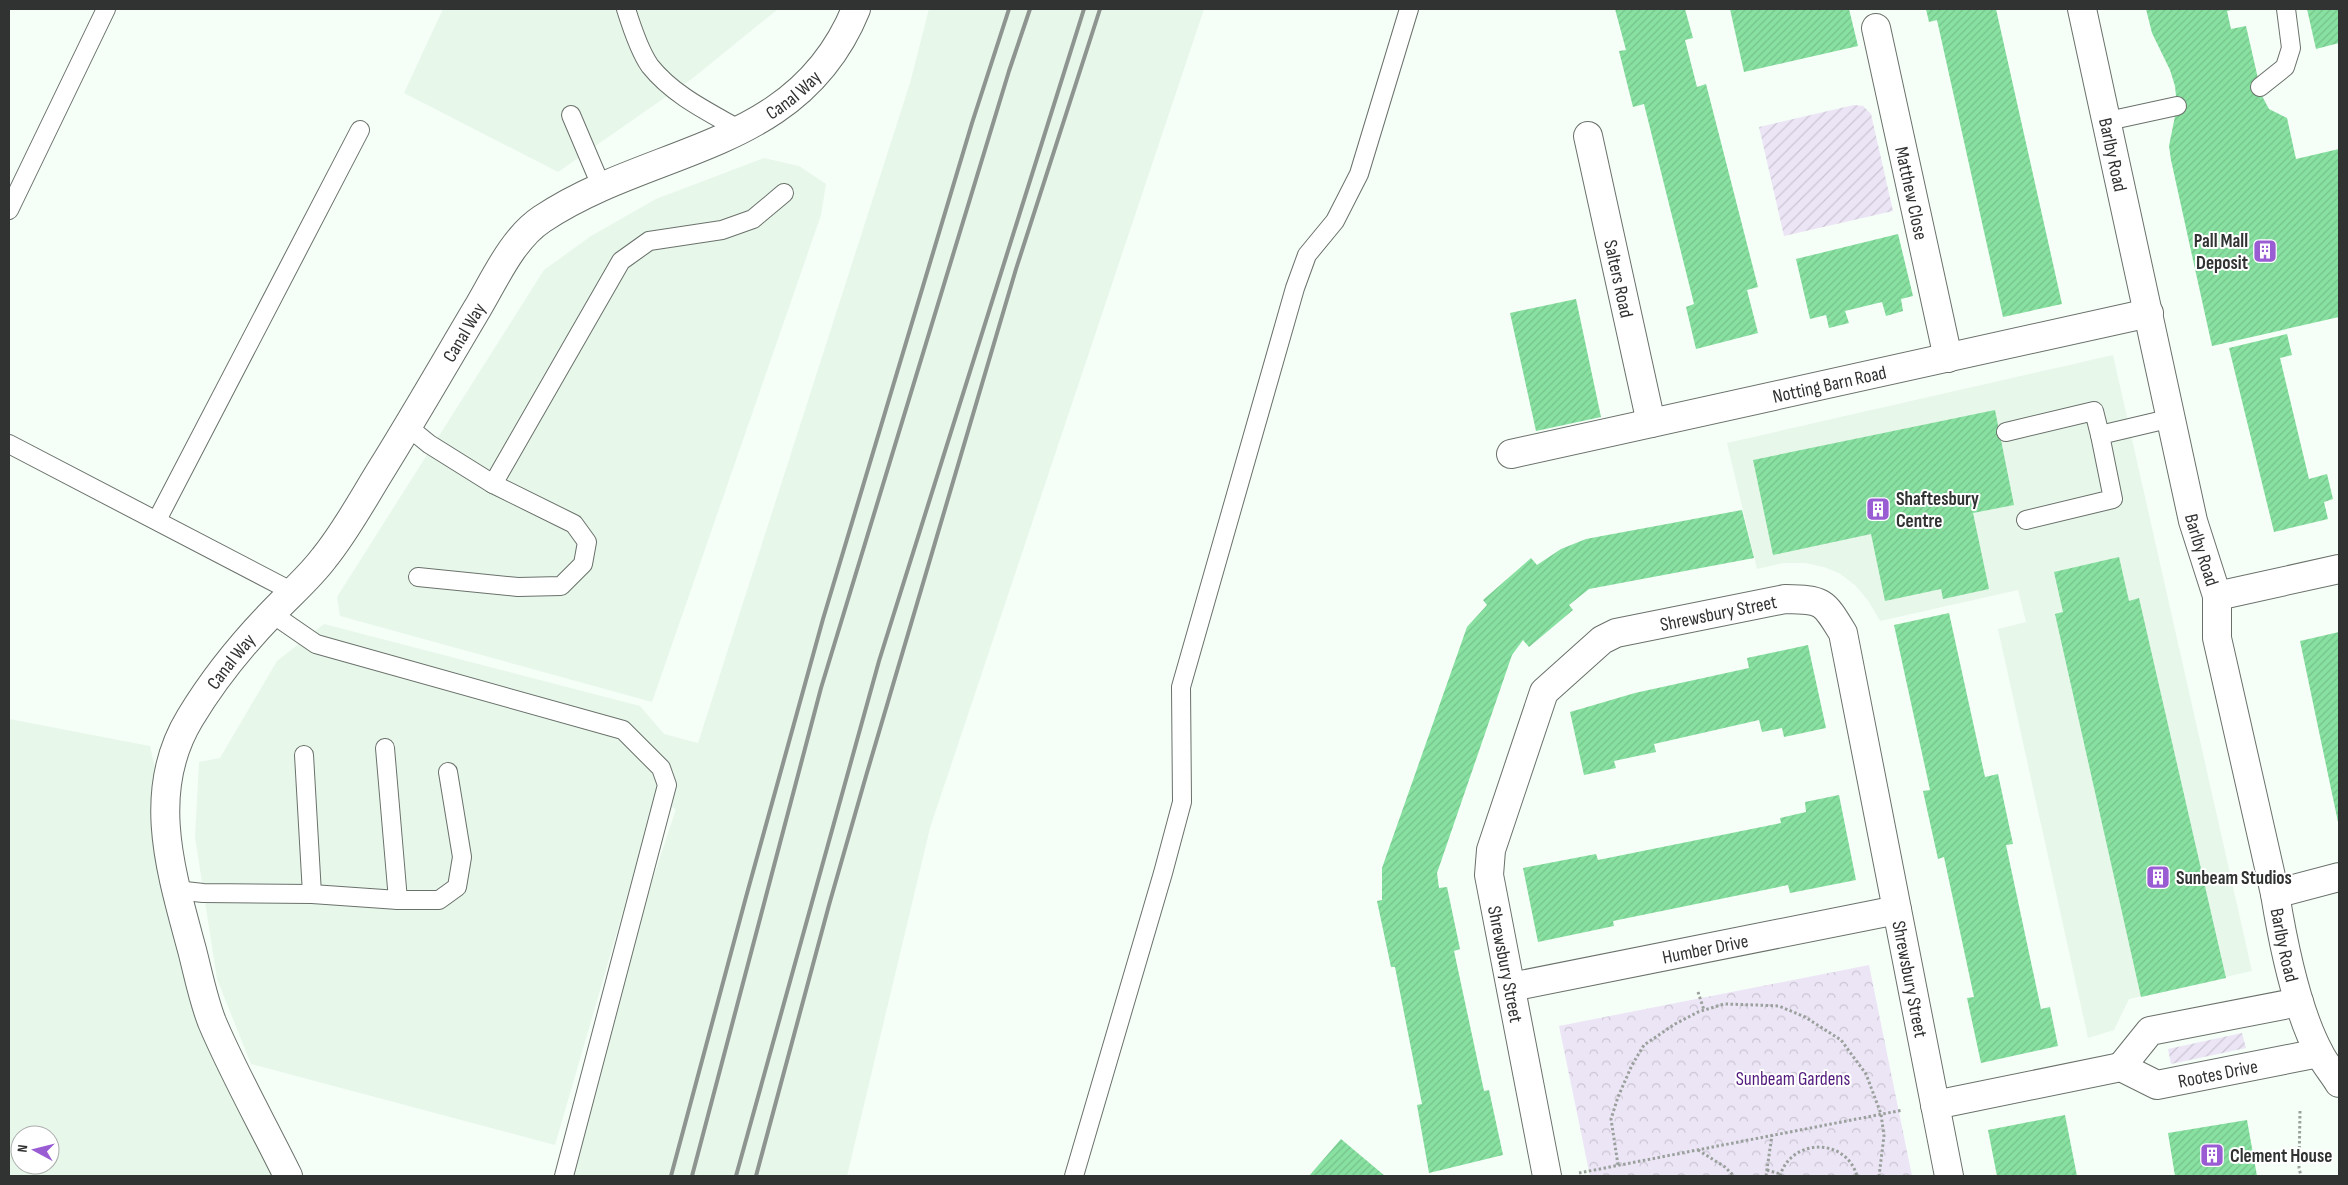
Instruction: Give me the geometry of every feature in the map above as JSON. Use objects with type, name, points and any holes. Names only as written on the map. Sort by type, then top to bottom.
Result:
[{"type":"street","name":"Canal Way","points":[[288,1176],[211,1019],[176,890],[163,808],[168,767],[174,749],[189,719],[226,666],[271,613],[324,559],[407,426],[510,254],[538,221],[602,188],[742,131],[779,108],[817,73],[837,48],[856,9]]},
{"type":"street","name":"Barlby Road","points":[[2082,9],[2108,121],[2193,521],[2216,596],[2217,638],[2299,1002],[2320,1054],[2339,1083]]},
{"type":"street","name":"Matthew Close","points":[[1876,28],[1948,358]]},
{"type":"street","name":"Salters Road","points":[[1588,136],[1651,423]]},
{"type":"street","name":"Notting Barn Road","points":[[1511,454],[2149,313]]},
{"type":"street","points":[[2216,596],[2339,570]]},
{"type":"street","name":"Shrewsbury Street","points":[[1547,1176],[1489,875],[1491,850],[1544,692],[1602,640],[1616,633],[1785,599],[1814,600],[1828,609],[1843,632],[1949,1176]]},
{"type":"street","points":[[2275,894],[2339,877]]},
{"type":"street","name":"Humber Drive","points":[[1511,987],[1897,910]]},
{"type":"street","points":[[1935,1105],[2121,1067],[2150,1031],[2299,1002]]},
{"type":"street","name":"Rootes Drive","points":[[2121,1067],[2157,1085],[2320,1054]]},
{"type":"lane","points":[[9,210],[106,9]]},
{"type":"lane","points":[[626,9],[630,24],[650,65],[682,97],[742,131]]},
{"type":"lane","points":[[1074,1176],[1182,802],[1181,687],[1295,288],[1307,255],[1335,221],[1359,174],[1409,9]]},
{"type":"lane","points":[[2260,87],[2285,67],[2290,48],[2286,9]]},
{"type":"lane","points":[[2108,121],[2177,106]]},
{"type":"lane","points":[[572,115],[602,188]]},
{"type":"lane","points":[[157,520],[360,130]]},
{"type":"lane","points":[[493,484],[621,261],[649,241],[722,230],[753,219],[784,193]]},
{"type":"lane","points":[[2006,432],[2094,411],[2100,436],[2113,499],[2026,520]]},
{"type":"lane","points":[[2100,436],[2172,418]]},
{"type":"lane","points":[[407,426],[429,444],[493,484],[574,524],[587,542],[583,564],[561,586],[518,587],[418,577]]},
{"type":"lane","points":[[9,444],[293,592]]},
{"type":"lane","points":[[271,613],[316,644],[623,730],[661,768],[667,785],[564,1176]]},
{"type":"lane","points":[[385,748],[398,900]]},
{"type":"lane","points":[[304,755],[312,894]]},
{"type":"lane","points":[[176,890],[203,893],[312,894],[398,900],[439,900],[456,887],[462,857],[448,772]]},
{"type":"path","points":[[1698,992],[1704,1010]]},
{"type":"path","points":[[1618,1165],[1611,1119],[1632,1064],[1644,1045],[1675,1024],[1704,1010],[1724,1004],[1757,1004],[1779,1006],[1805,1016],[1841,1040],[1866,1074],[1881,1114],[1884,1136],[1879,1176]]},
{"type":"path","points":[[1578,1173],[1904,1110]]},
{"type":"path","points":[[2300,1111],[2299,1168],[2301,1176]]},
{"type":"path","points":[[1766,1176],[1772,1135]]},
{"type":"path","points":[[1767,1170],[1780,1175],[1788,1160],[1800,1150],[1816,1146],[1832,1148],[1845,1156],[1855,1169],[1856,1176]]},
{"type":"path","points":[[1697,1149],[1725,1167],[1734,1176]]},
{"type":"shaded area","points":[[443,9],[778,9],[693,78],[558,172],[404,93]]},
{"type":"shaded area","points":[[929,9],[1204,9],[930,828],[847,1176],[555,1176],[676,809],[655,801],[555,1145],[251,1064],[217,979],[195,837],[199,762],[220,758],[277,661],[324,624],[640,706],[664,734],[698,743],[910,83]]},
{"type":"shaded area","points":[[764,158],[799,166],[826,184],[821,215],[652,702],[340,616],[337,597],[544,270],[591,236],[656,199]]},
{"type":"shaded area","points":[[2113,355],[2252,971],[2129,999],[2114,1030],[2088,1038],[1998,629],[2026,622],[2018,590],[1880,621],[1869,602],[1856,586],[1839,573],[1824,567],[1805,563],[1783,563],[1757,569],[1727,443]]},
{"type":"shaded area","points":[[9,719],[150,746],[211,1019],[208,1032],[272,1176],[9,1176]]},
{"type":"green space","points":[[1854,105],[1863,106],[1871,114],[1893,211],[1784,236],[1759,127]]},
{"type":"green space","name":"Sunbeam Gardens","points":[[1869,965],[1912,1176],[1590,1176],[1559,1026]]},
{"type":"green space","points":[[2242,1033],[2246,1048],[2171,1064],[2168,1049]]},
{"type":"building","points":[[1615,9],[1685,9],[1693,38],[1685,40],[1697,87],[1706,84],[1758,287],[1747,290],[1758,333],[1696,349],[1686,307],[1694,304],[1644,104],[1633,107],[1619,51],[1626,50]]},
{"type":"building","points":[[1730,9],[1849,9],[1858,46],[1744,72]]},
{"type":"building","points":[[1926,9],[1996,9],[2062,304],[2003,317],[1937,20],[1929,22]]},
{"type":"building","points":[[2146,9],[2235,9],[2227,11],[2231,29],[2246,26],[2262,96],[2269,109],[2287,118],[2296,159],[2339,149],[2339,317],[2212,346],[2169,146],[2177,106],[2175,86],[2170,70],[2152,33]]},
{"type":"building","points":[[2307,9],[2339,9],[2339,43],[2316,49]]},
{"type":"building","points":[[1898,234],[1913,296],[1901,299],[1903,311],[1886,316],[1882,302],[1845,311],[1849,323],[1829,328],[1826,315],[1810,319],[1796,259]]},
{"type":"building","points":[[1576,299],[1601,417],[1536,431],[1510,313]]},
{"type":"building","points":[[2287,334],[2292,355],[2280,358],[2309,479],[2327,474],[2333,499],[2324,502],[2328,519],[2274,532],[2229,348]]},
{"type":"building","name":"Shaftesbury Centre","points":[[1995,410],[2014,505],[1973,513],[1989,589],[1943,599],[1941,589],[1885,601],[1871,534],[1773,555],[1753,460]]},
{"type":"building","points":[[1742,510],[1754,558],[1589,589],[1569,605],[1573,610],[1529,647],[1523,640],[1512,655],[1437,873],[1439,888],[1447,887],[1460,949],[1454,951],[1484,1091],[1489,1090],[1503,1155],[1429,1173],[1417,1105],[1422,1104],[1395,967],[1391,967],[1377,901],[1382,900],[1382,868],[1467,627],[1487,605],[1483,600],[1531,558],[1537,565],[1561,549],[1586,539]]},
{"type":"building","name":"Sunbeam Studios","points":[[2119,557],[2129,601],[2139,598],[2226,978],[2141,997],[2055,614],[2063,612],[2054,572]]},
{"type":"building","points":[[1949,613],[1985,777],[1998,774],[2013,844],[2006,845],[2041,1009],[2050,1007],[2058,1046],[1981,1063],[1967,998],[1974,997],[1944,857],[1938,859],[1923,791],[1930,790],[1894,625]]},
{"type":"building","points":[[2339,632],[2339,822],[2338,822],[2300,641]]},
{"type":"building","points":[[1808,645],[1826,728],[1784,737],[1782,728],[1762,732],[1759,720],[1654,744],[1656,752],[1614,761],[1616,768],[1584,775],[1570,712],[1635,693],[1749,668],[1747,658]]},
{"type":"building","points":[[1839,795],[1856,880],[1790,893],[1788,885],[1613,921],[1614,926],[1538,942],[1523,868],[1596,854],[1598,860],[1781,823],[1780,818],[1806,812],[1805,802]]},
{"type":"building","points":[[2065,1115],[2077,1176],[1997,1176],[1988,1130]]},
{"type":"building","name":"Clement House","points":[[2247,1120],[2257,1176],[2175,1176],[2168,1133]]},
{"type":"building","points":[[1341,1139],[1385,1176],[1309,1176]]},
{"type":"railway","points":[[671,1176],[823,619],[972,123],[1009,9]]},
{"type":"railway","points":[[692,1176],[821,688],[1009,71],[1030,9]]},
{"type":"railway","points":[[736,1176],[879,661],[1084,9]]},
{"type":"railway","points":[[756,1176],[866,776],[1016,269],[1100,9]]},
{"type":"place","name":"Pall Mall Deposit","points":[[2265,251]]},
{"type":"place","name":"Shaftesbury Centre","points":[[1878,509]]},
{"type":"place","name":"Sunbeam Studios","points":[[2158,877]]},
{"type":"place","name":"Clement House","points":[[2212,1155]]}]
